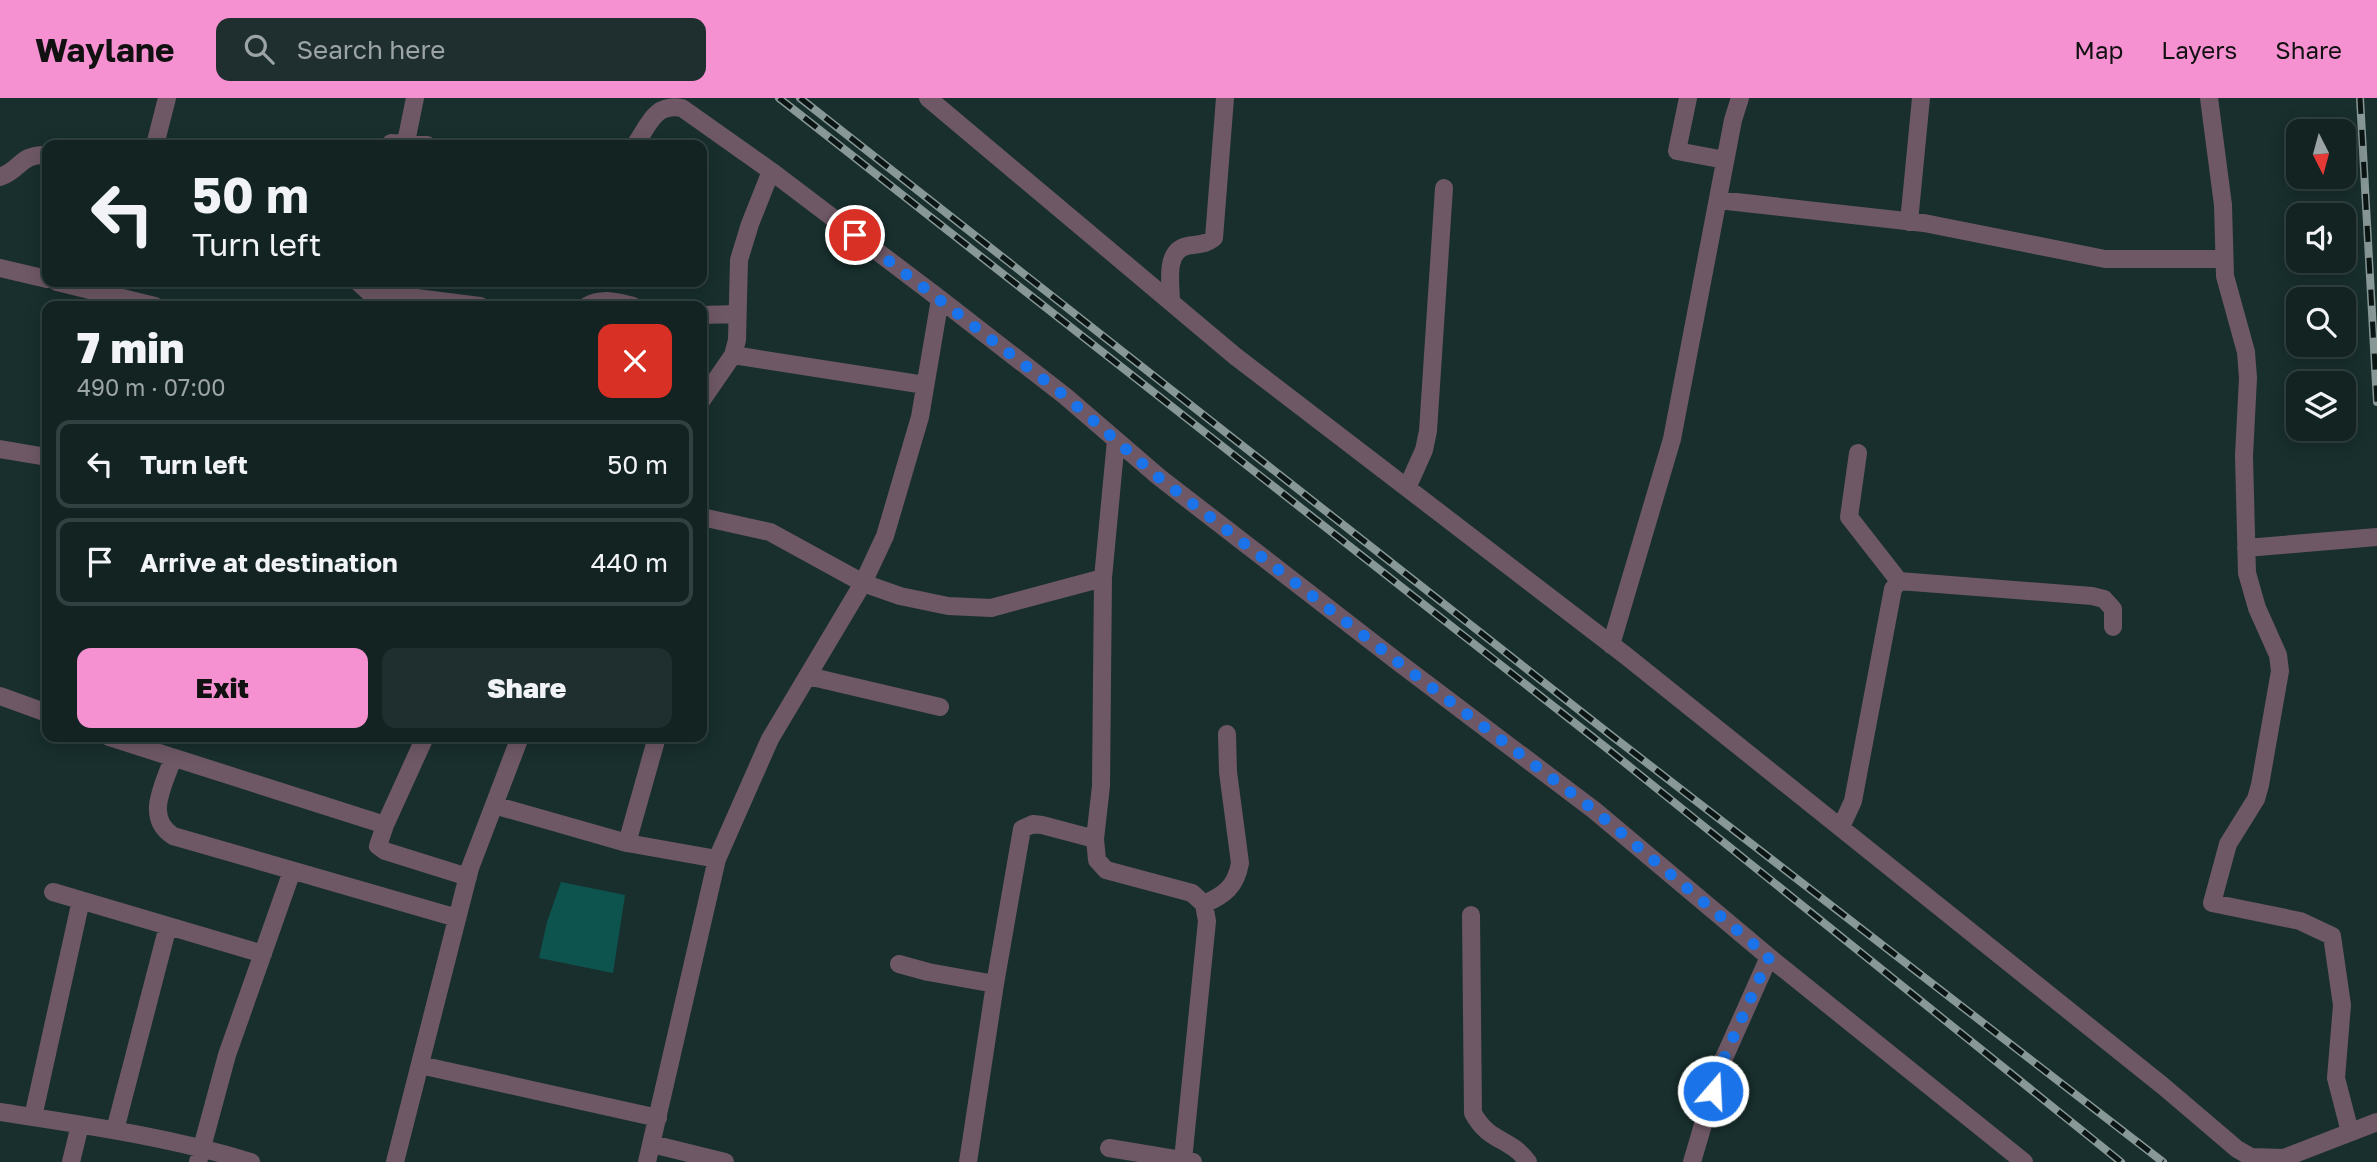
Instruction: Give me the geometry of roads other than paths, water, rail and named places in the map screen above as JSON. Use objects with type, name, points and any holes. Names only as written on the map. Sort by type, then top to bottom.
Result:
[{"type":"street","points":[[156,140],[167,98]]},
{"type":"street","points":[[399,140],[415,98]]},
{"type":"street","points":[[1171,302],[1171,260],[1176,252],[1185,247],[1207,244],[1214,238],[1225,98]]},
{"type":"street","points":[[1688,98],[1677,151],[1725,160]]},
{"type":"street","points":[[1611,645],[1672,439],[1725,160],[1740,98]]},
{"type":"street","points":[[1909,222],[1921,98]]},
{"type":"street","points":[[2209,98],[2223,205],[2225,276],[2246,352],[2249,378],[2244,456],[2248,573],[2258,608],[2278,655],[2280,671],[2256,799],[2228,844],[2212,903],[2300,921],[2332,936],[2342,1004],[2336,1078],[2350,1132]]},
{"type":"street","points":[[933,100],[1236,356],[1611,645],[1841,827],[2164,1086],[2237,1149],[2264,1161],[2284,1158],[2377,1122]]},
{"type":"street","points":[[638,140],[659,110],[669,106],[682,108],[771,171],[1065,396],[1158,477],[1594,810],[1769,957],[2024,1162]]},
{"type":"street","points":[[0,177],[7,175],[25,158],[42,156]]},
{"type":"street","points":[[707,393],[733,355],[737,340],[739,260],[771,171]]},
{"type":"street","points":[[1407,488],[1423,450],[1428,430],[1444,188]]},
{"type":"street","points":[[1718,200],[1909,222],[2105,259],[2224,259]]},
{"type":"street","points":[[0,268],[42,278]]},
{"type":"street","points":[[77,287],[135,301]]},
{"type":"street","points":[[364,287],[369,292],[440,301]]},
{"type":"street","points":[[647,1162],[717,859],[770,739],[863,583],[885,536],[920,417],[940,299]]},
{"type":"street","points":[[707,315],[737,314]]},
{"type":"street","points":[[733,355],[925,384]]},
{"type":"street","points":[[1109,1147],[1188,1161],[1207,921],[1204,904],[1192,893],[1106,870],[1097,860],[1096,839],[1101,786],[1103,578],[1116,440]]},
{"type":"street","points":[[0,449],[42,456]]},
{"type":"street","points":[[1858,453],[1849,517],[1899,581],[2092,596],[2104,599],[2113,609],[2113,627]]},
{"type":"street","points":[[707,518],[770,532],[863,583],[920,601],[948,606],[991,608],[1103,578]]},
{"type":"street","points":[[2246,548],[2377,537]]},
{"type":"street","points":[[1841,827],[1853,801],[1893,589],[1899,581]]},
{"type":"street","points":[[808,676],[940,707]]},
{"type":"street","points":[[0,696],[42,711]]},
{"type":"street","points":[[1204,904],[1220,897],[1231,888],[1240,863],[1228,772],[1227,734]]},
{"type":"street","points":[[124,742],[385,825]]},
{"type":"street","points":[[423,742],[378,846],[385,851],[468,877]]},
{"type":"street","points":[[395,1162],[468,877],[518,742]]},
{"type":"street","points":[[627,843],[656,742]]},
{"type":"street","points":[[173,758],[157,805],[162,829],[173,836],[457,918]]},
{"type":"street","points":[[494,806],[627,843],[717,859]]},
{"type":"street","points":[[968,1162],[1022,828],[1034,824],[1042,825],[1096,839]]},
{"type":"street","points":[[200,1155],[227,1055],[292,871]]},
{"type":"street","points":[[53,892],[263,954]]},
{"type":"street","points":[[33,1117],[81,900]]},
{"type":"street","points":[[1471,915],[1473,1113],[1481,1127],[1519,1150],[1528,1162]]},
{"type":"street","points":[[115,1130],[168,926]]},
{"type":"street","points":[[1692,1162],[1720,1067],[1769,957]]},
{"type":"street","points":[[899,964],[995,984]]},
{"type":"street","points":[[420,1065],[658,1118]]},
{"type":"street","points":[[0,1112],[115,1130],[200,1155],[251,1162]]},
{"type":"street","points":[[71,1162],[80,1125]]},
{"type":"street","points":[[652,1144],[725,1162]]},
{"type":"railway","points":[[779,98],[1604,746],[2121,1162]]},
{"type":"railway","points":[[800,98],[1612,736],[2163,1162]]},
{"type":"railway","points":[[2360,98],[2377,402]]}]
